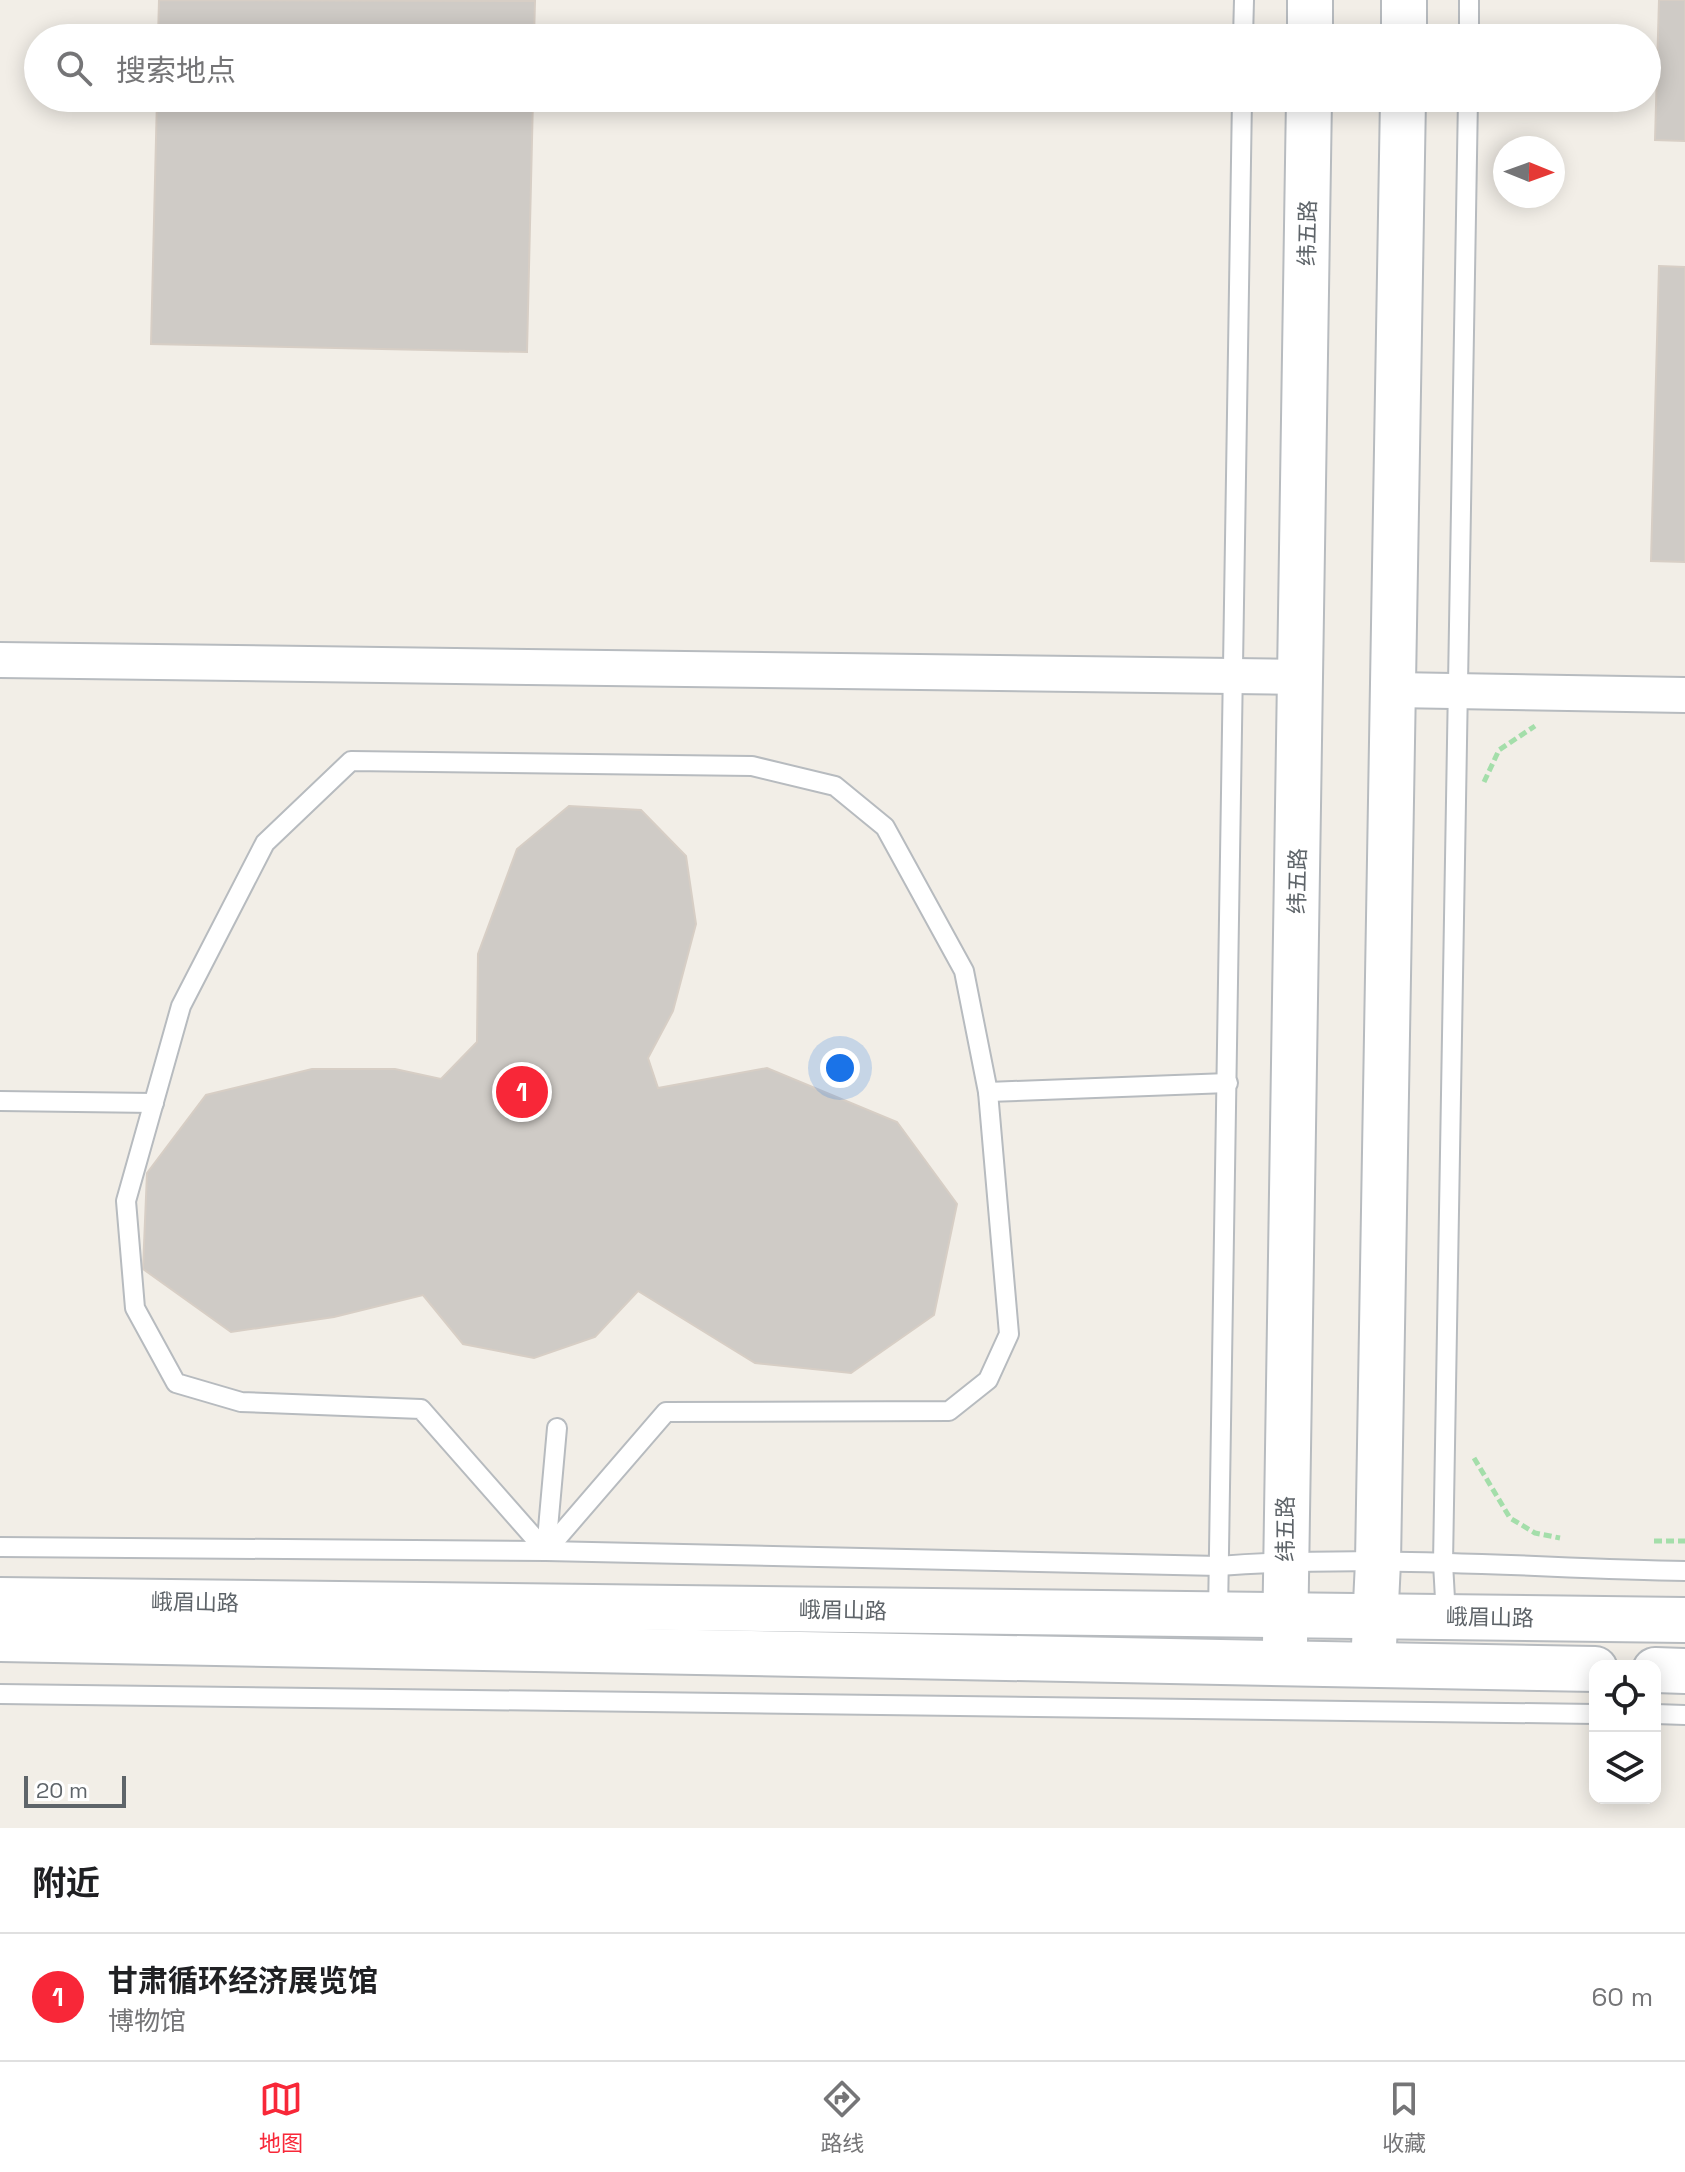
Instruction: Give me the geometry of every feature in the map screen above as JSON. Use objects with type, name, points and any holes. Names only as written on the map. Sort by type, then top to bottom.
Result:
[{"type":"street","points":[[1310,0],[1310,24]]},
{"type":"street","points":[[1404,0],[1404,24]]},
{"type":"street","name":"纬五路","points":[[1284,1664],[1309,112]]},
{"type":"street","points":[[1373,1664],[1378,1562],[1403,112]]},
{"type":"street","points":[[0,660],[1301,677]]},
{"type":"street","points":[[1394,690],[1685,695]]},
{"type":"street","name":"峨眉山路","points":[[0,1600],[1685,1620]]},
{"type":"street","name":"峨眉山路","points":[[0,1639],[1589,1669]]},
{"type":"street","points":[[1661,1670],[1685,1671]]},
{"type":"lane","points":[[1243,24],[1244,0]]},
{"type":"lane","points":[[1469,0],[1469,24]]},
{"type":"lane","points":[[1218,1614],[1242,112]]},
{"type":"lane","points":[[1446,1617],[1443,1563],[1468,112]]},
{"type":"lane","points":[[351,761],[752,766],[835,786],[885,827],[964,971],[988,1092],[1009,1334],[988,1380],[949,1411],[666,1412],[546,1551],[421,1409],[241,1402],[176,1383],[135,1308],[126,1201],[181,1006],[265,843],[351,761]]},
{"type":"lane","points":[[988,1092],[1228,1083]]},
{"type":"lane","points":[[0,1101],[154,1103]]},
{"type":"lane","points":[[546,1551],[557,1428]]},
{"type":"lane","points":[[0,1547],[546,1551],[1219,1566],[1284,1561],[1378,1562],[1685,1571]]},
{"type":"lane","points":[[0,1694],[1589,1714]]},
{"type":"lane","points":[[1661,1714],[1685,1715]]},
{"type":"path","points":[[1482,786],[1499,750],[1538,725]]},
{"type":"path","points":[[1473,1446],[1474,1462],[1510,1518],[1535,1533],[1570,1540]]},
{"type":"path","points":[[1642,1541],[1685,1541]]},
{"type":"building","points":[[159,0],[535,1],[534,24],[158,24]]},
{"type":"building","points":[[1659,0],[1685,0],[1685,141],[1655,140],[1656,112],[1661,112],[1661,24],[1658,24]]},
{"type":"building","points":[[157,112],[533,112],[527,352],[151,344]]},
{"type":"building","points":[[1659,266],[1685,267],[1685,562],[1651,561]]},
{"type":"building","points":[[569,806],[641,810],[686,856],[696,924],[673,1011],[648,1058],[658,1088],[767,1068],[897,1122],[957,1204],[934,1315],[851,1373],[755,1363],[638,1291],[595,1337],[534,1358],[463,1344],[423,1295],[334,1317],[231,1332],[143,1269],[147,1173],[206,1095],[312,1069],[395,1069],[441,1079],[477,1042],[478,954],[517,849]]},
{"type":"place","name":"甘肃循环经济展览馆","points":[[522,1092]]}]
